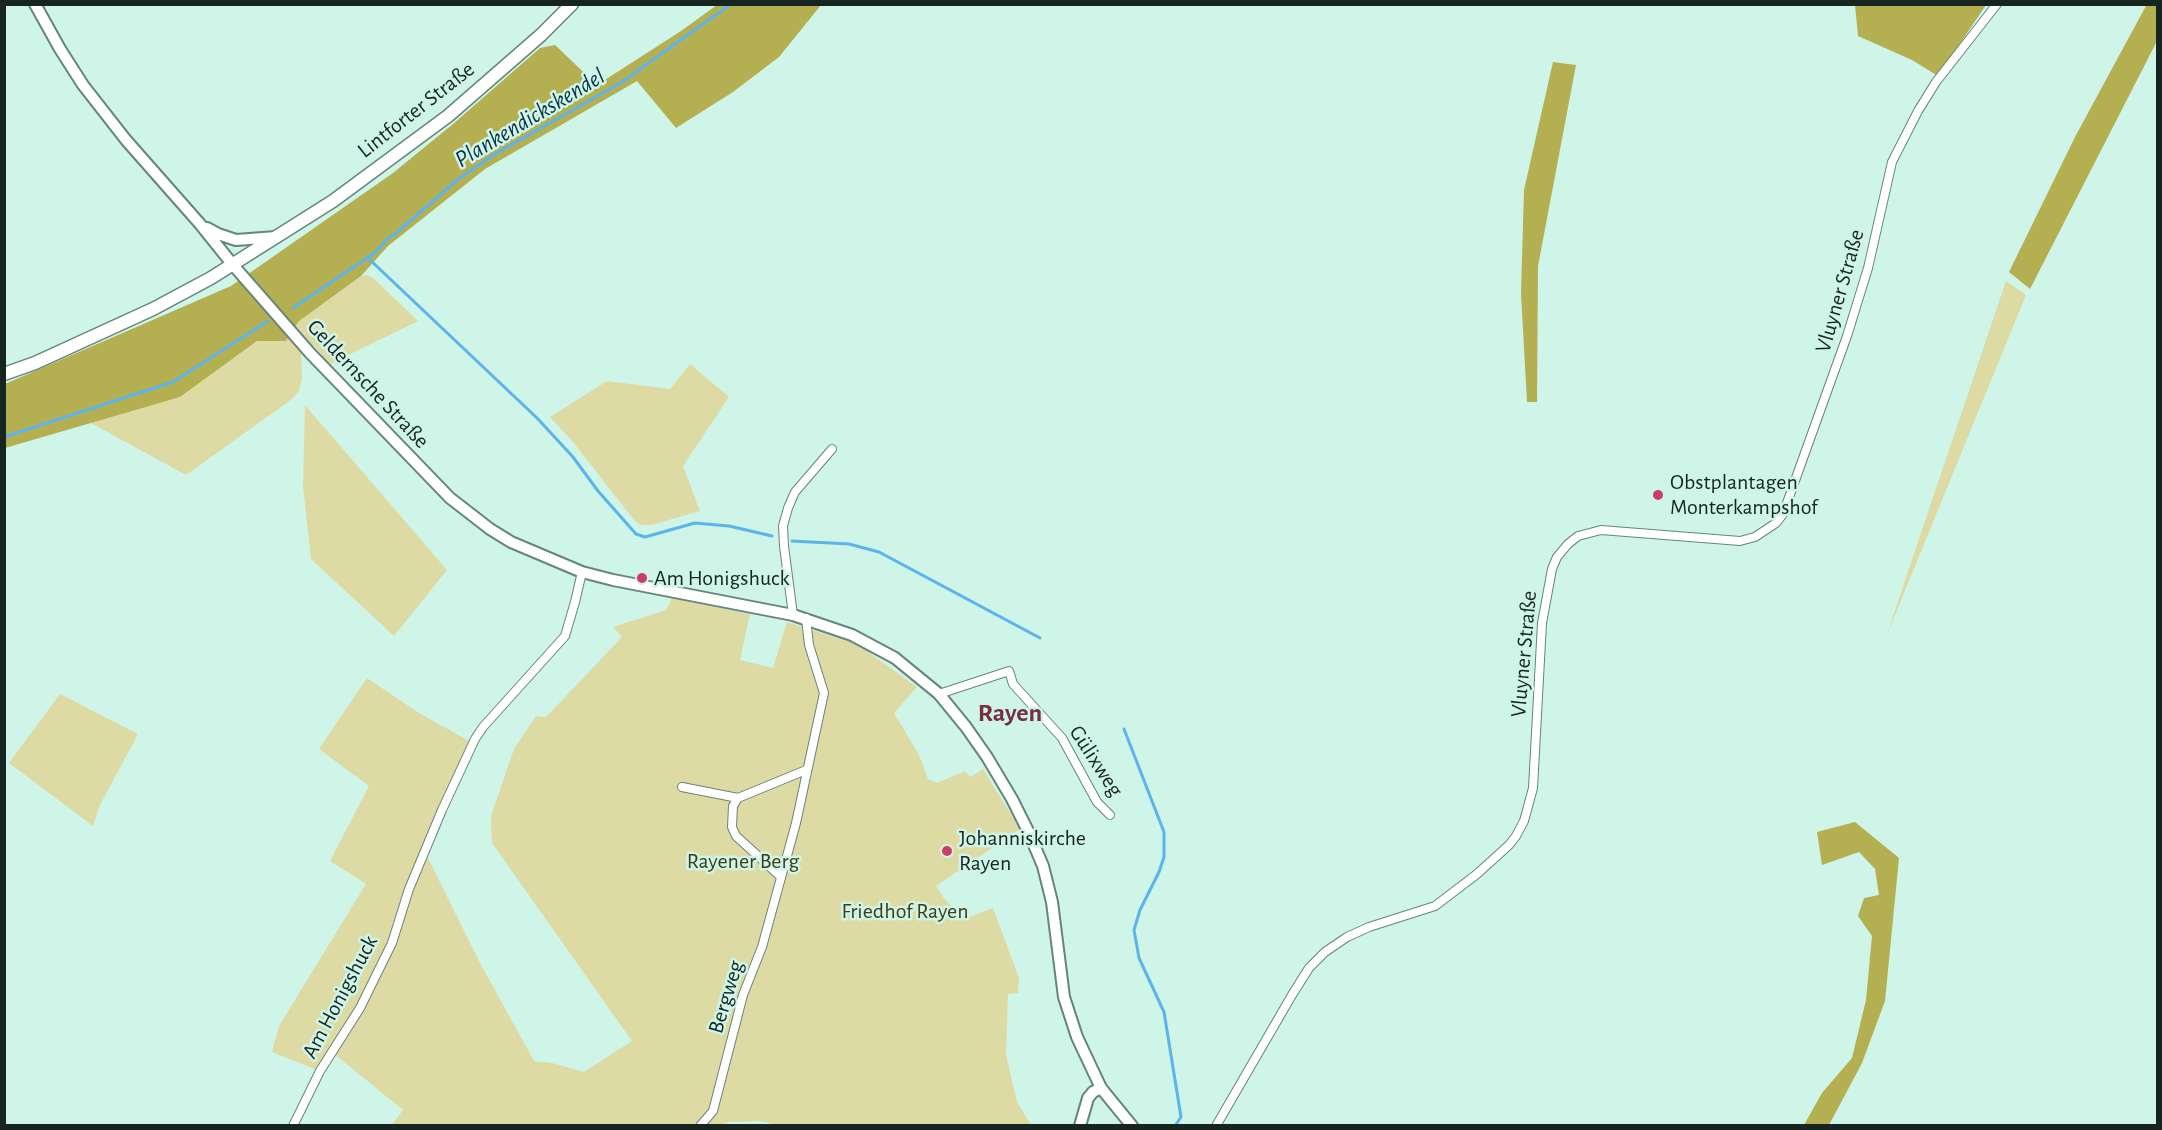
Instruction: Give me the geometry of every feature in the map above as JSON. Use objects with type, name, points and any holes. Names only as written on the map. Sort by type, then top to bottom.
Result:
[{"type":"main road","name":"Geldernsche Straße","points":[[34,4],[60,49],[103,112],[200,224],[232,265],[310,353],[450,498],[490,529],[532,552],[582,572],[806,618],[852,635],[895,658],[939,694],[966,727],[1012,799],[1043,866],[1052,902],[1064,997],[1077,1037],[1101,1088],[1132,1125]]},
{"type":"main road","name":"Lintforter Straße","points":[[4,374],[35,363],[153,309],[232,265],[333,201],[448,116],[541,35],[572,4]]},
{"type":"main road","name":"Lintforter Straße","points":[[200,224],[218,234],[236,240],[276,237]]},
{"type":"main road","points":[[1080,1125],[1088,1098],[1101,1088]]},
{"type":"street","name":"Vluyner Straße","points":[[1216,1125],[1292,995],[1309,968],[1317,960],[1347,937],[1369,927],[1435,906],[1477,874],[1516,836],[1524,821],[1533,788],[1542,622],[1552,569],[1557,557],[1568,544],[1578,536],[1601,531],[1740,541],[1755,537],[1776,524],[1782,514],[1847,336],[1868,268],[1892,162],[1936,82],[1996,4]]},
{"type":"street","points":[[793,615],[784,546],[785,517],[795,492],[832,449]]},
{"type":"street","name":"Am Honigshuck","points":[[293,1125],[325,1064],[360,1008],[392,943],[409,889],[442,810],[475,740],[483,727],[565,636],[582,572]]},
{"type":"street","name":"Bergweg","points":[[700,1125],[713,1111],[743,995],[762,947],[796,823],[824,693],[809,645],[806,618]]},
{"type":"street","name":"Gülixweg","points":[[939,694],[1009,671],[1014,684],[1062,738],[1097,802],[1110,815]]},
{"type":"street","points":[[682,787],[738,798],[806,770]]},
{"type":"street","points":[[738,798],[733,806],[732,827],[736,836],[780,876]]},
{"type":"green space","points":[[367,275],[418,321],[330,364],[314,346],[301,351],[302,378],[299,391],[292,399],[186,475],[89,422],[180,397],[257,341],[286,341],[299,321],[308,313],[361,276]]},
{"type":"green space","points":[[2006,281],[2026,295],[1886,637]]},
{"type":"green space","points":[[690,364],[729,397],[683,466],[700,511],[651,525],[641,525],[634,520],[573,442],[550,417],[607,381],[670,389]]},
{"type":"green space","points":[[305,405],[447,570],[394,636],[311,559],[303,486]]},
{"type":"green space","name":"Rayener Berg","points":[[672,598],[750,614],[740,660],[773,668],[787,622],[857,644],[917,687],[894,713],[919,755],[928,779],[937,783],[965,771],[970,777],[983,769],[1020,829],[936,886],[964,919],[993,908],[1019,978],[1018,993],[1008,994],[1006,1055],[1017,1102],[1031,1125],[781,1126],[761,1121],[729,1122],[716,1126],[392,1125],[403,1110],[332,1052],[320,1071],[272,1052],[279,1026],[366,884],[330,861],[369,786],[319,749],[367,678],[419,713],[469,741],[471,761],[466,758],[425,852],[479,961],[534,1061],[552,1063],[584,1072],[632,1041],[492,843],[491,816],[514,749],[536,716],[546,717],[622,637],[613,627],[666,610]]},
{"type":"green space","points":[[60,694],[138,734],[100,805],[93,826],[9,763]]},
{"type":"shaded area","points":[[2147,4],[2157,5],[2157,41],[2030,289],[2009,272],[2075,137]]},
{"type":"shaded area","points":[[717,5],[821,5],[779,57],[733,92],[676,128],[637,81],[485,169],[388,246],[361,276],[299,321],[286,341],[257,341],[180,397],[5,448],[5,384],[231,286],[393,173],[540,48],[555,45],[597,85]]},
{"type":"shaded area","points":[[1855,5],[1986,5],[1938,76],[1912,60],[1858,36]]},
{"type":"shaded area","points":[[1553,62],[1576,65],[1538,266],[1537,402],[1527,402],[1521,293],[1524,190]]},
{"type":"shaded area","points":[[1855,822],[1899,858],[1885,1001],[1862,1063],[1829,1125],[1804,1125],[1822,1093],[1852,1058],[1866,1000],[1872,936],[1858,916],[1864,898],[1879,895],[1875,869],[1859,852],[1822,865],[1817,832]]},
{"type":"waterway","name":"Plankendickskendel","points":[[293,308],[379,249],[387,239],[457,180],[495,154],[622,82],[731,4]]},
{"type":"waterway","points":[[368,258],[537,418],[573,457],[598,491],[636,534],[645,537],[695,523],[729,526],[772,536]]},
{"type":"waterway","name":"Plankendickskendel","points":[[4,437],[173,382],[268,321]]},
{"type":"waterway","points":[[792,541],[849,544],[879,552],[1040,638]]},
{"type":"waterway","points":[[1124,729],[1164,832],[1164,857],[1140,910],[1134,930],[1139,958],[1164,1012],[1181,1117],[1175,1126]]},
{"type":"place","name":"Obstplantagen Monterkampshof","points":[[1658,495]]},
{"type":"place","name":"Am Honigshuck","points":[[642,578]]},
{"type":"place","name":"Johanniskirche Rayen","points":[[947,851]]},
{"type":"district","name":"Rayen","points":[[1010,713]]},
{"type":"park label","name":"Friedhof Rayen","points":[[905,911]]}]
